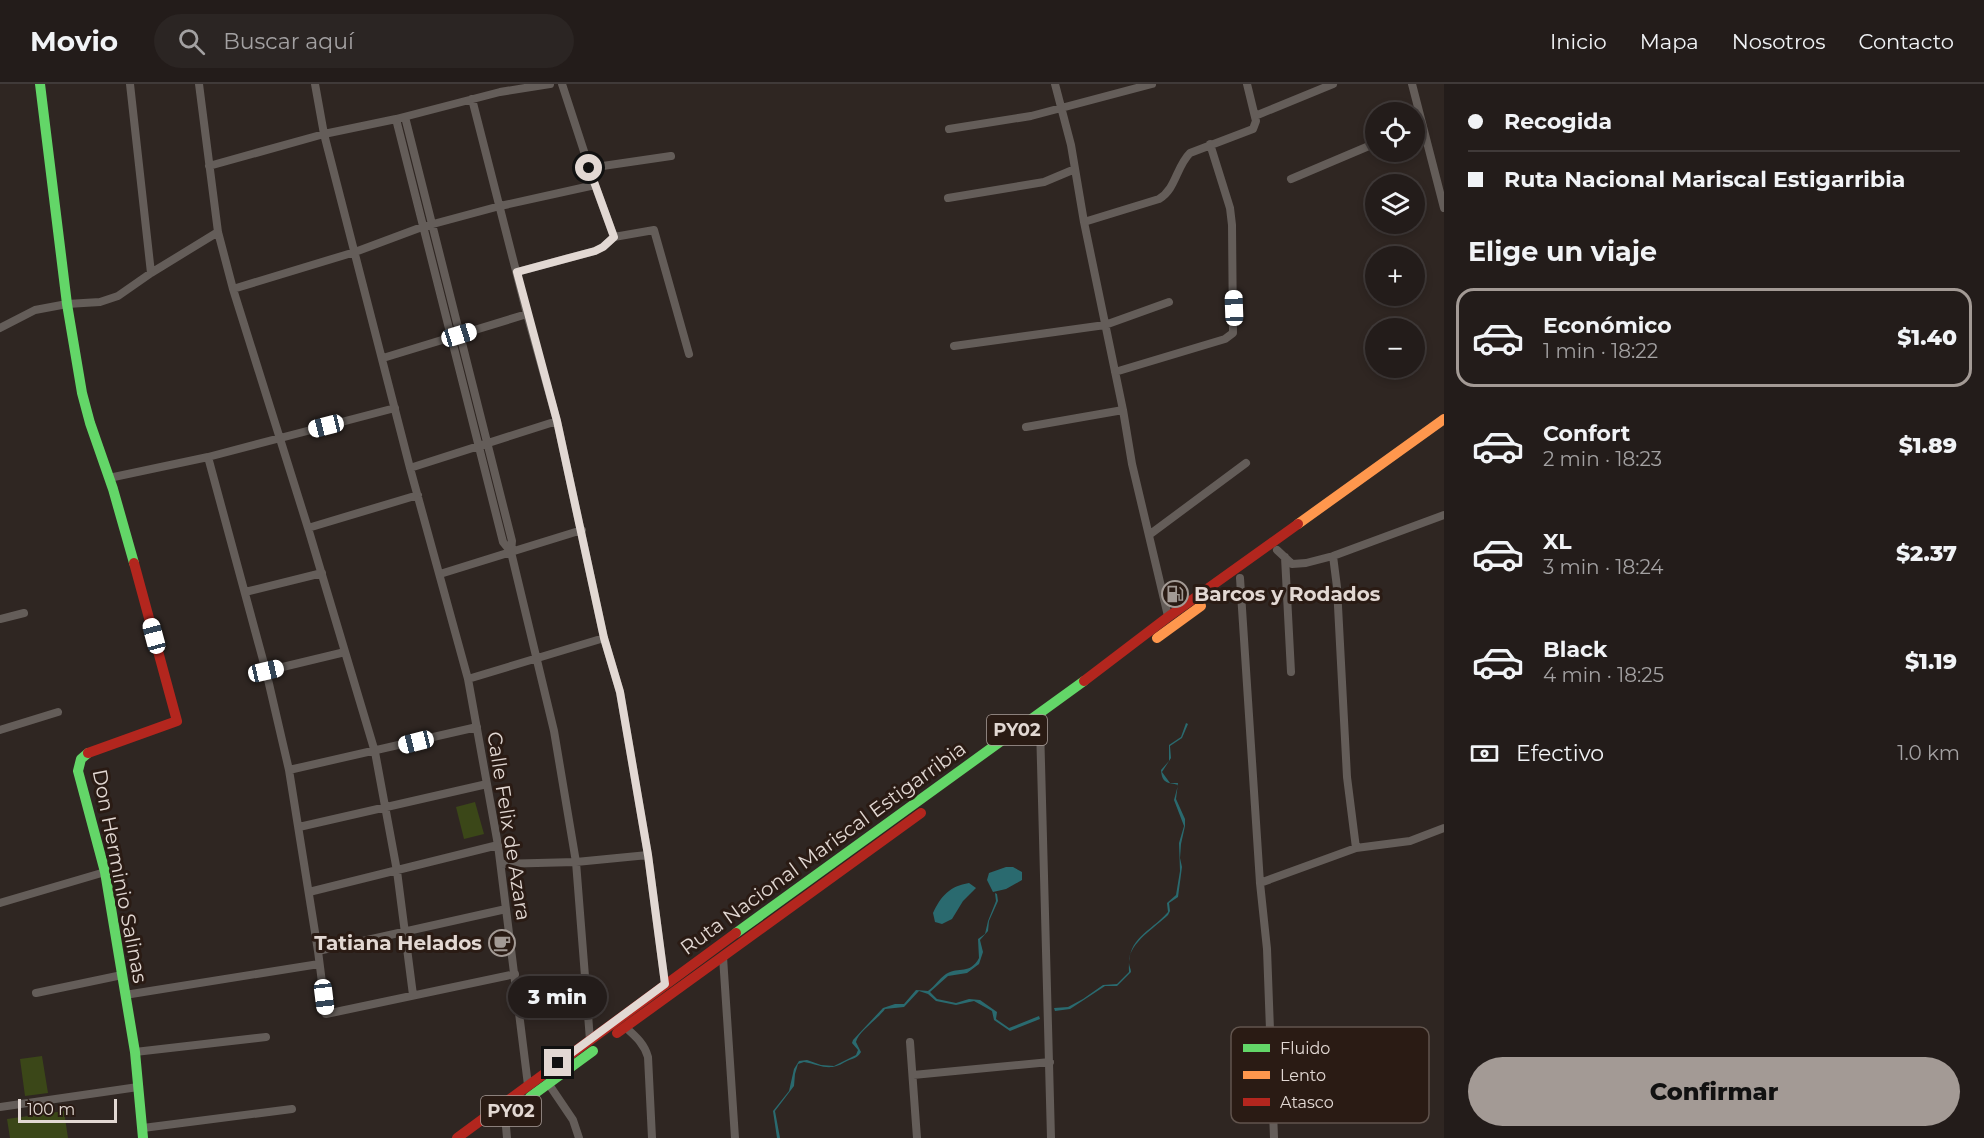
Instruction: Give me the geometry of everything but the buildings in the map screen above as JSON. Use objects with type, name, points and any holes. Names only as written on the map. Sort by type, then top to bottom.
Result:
[{"type":"main road","points":[[40,84],[67,304],[85,408],[109,478]]},
{"type":"main road","name":"Ruta Nacional Mariscal Estigarribia","points":[[457,1138],[665,984],[1170,622],[1444,419]]},
{"type":"main road","name":"Ruta Nacional Mariscal Estigarribia","points":[[473,1138],[1040,726],[1170,622],[1281,553],[1444,430]]},
{"type":"main road","name":"Don Herminio Salinas","points":[[109,478],[177,721],[90,752],[81,759],[78,771],[105,872],[135,1052],[143,1133]]},
{"type":"street","points":[[130,84],[151,273]]},
{"type":"street","points":[[199,84],[218,232],[233,289],[322,573],[375,752],[397,871],[413,995]]},
{"type":"street","name":"Calle Felix de Azara","points":[[315,84],[324,134],[410,468],[468,679],[501,864],[528,1085]]},
{"type":"street","points":[[209,166],[324,134],[405,117],[472,99],[500,88],[550,84]]},
{"type":"street","points":[[561,84],[614,237]]},
{"type":"street","points":[[1055,84],[1075,169],[1132,464],[1170,622]]},
{"type":"street","points":[[949,129],[1031,116],[1152,84]]},
{"type":"street","points":[[1084,222],[1159,199],[1166,195],[1190,153],[1210,144],[1250,132],[1255,126],[1255,116],[1246,84]]},
{"type":"street","points":[[1255,116],[1333,84]]},
{"type":"street","points":[[1412,84],[1417,102]]},
{"type":"street","points":[[472,99],[557,421],[604,638],[620,692],[648,855],[665,984]]},
{"type":"street","points":[[405,117],[512,541],[511,552],[554,731],[576,862],[590,1040]]},
{"type":"street","points":[[396,119],[503,542],[511,552]]},
{"type":"street","points":[[1425,135],[1444,208]]},
{"type":"street","points":[[1115,372],[1225,339],[1233,333],[1231,216],[1210,144]]},
{"type":"street","points":[[1290,179],[1365,148]]},
{"type":"street","points":[[589,168],[671,156]]},
{"type":"street","points":[[948,198],[1044,182],[1075,169]]},
{"type":"street","points":[[233,289],[355,252],[432,224],[595,185]]},
{"type":"street","points":[[517,272],[595,251],[614,237],[654,230],[689,354]]},
{"type":"street","points":[[0,328],[35,310],[67,304],[100,302],[118,297],[151,273],[218,232]]},
{"type":"street","points":[[954,346],[1105,326],[1170,302]]},
{"type":"street","points":[[383,358],[527,314]]},
{"type":"street","points":[[109,478],[208,457],[395,408]]},
{"type":"street","points":[[1026,427],[1123,410]]},
{"type":"street","points":[[410,468],[557,421]]},
{"type":"street","points":[[208,457],[266,671],[289,770],[326,1014],[515,974]]},
{"type":"street","points":[[1149,535],[1246,463]]},
{"type":"street","points":[[308,528],[418,495]]},
{"type":"street","points":[[1281,553],[1292,564],[1306,563],[1333,556],[1444,515]]},
{"type":"street","points":[[440,574],[582,530]]},
{"type":"street","points":[[1281,553],[1291,672]]},
{"type":"street","points":[[1333,556],[1337,587],[1347,777],[1356,848]]},
{"type":"street","points":[[245,592],[322,573]]},
{"type":"street","points":[[1240,578],[1260,884],[1267,949],[1270,1027]]},
{"type":"street","points":[[0,619],[24,613]]},
{"type":"street","points":[[468,679],[604,638]]},
{"type":"street","points":[[266,671],[345,652]]},
{"type":"street","points":[[0,730],[58,712]]},
{"type":"street","points":[[1040,726],[1051,1138]]},
{"type":"street","points":[[289,770],[477,727]]},
{"type":"street","points":[[299,827],[487,784]]},
{"type":"street","points":[[1260,884],[1356,848],[1410,841],[1444,828]]},
{"type":"street","points":[[309,891],[397,871],[498,844]]},
{"type":"street","points":[[501,864],[576,862],[648,855]]},
{"type":"street","points":[[0,903],[105,872]]},
{"type":"street","points":[[318,951],[506,909]]},
{"type":"street","points":[[723,957],[735,1138]]},
{"type":"street","points":[[125,994],[320,964]]},
{"type":"street","points":[[36,993],[122,975]]},
{"type":"street","points":[[625,1028],[640,1040],[648,1057],[652,1138]]},
{"type":"street","points":[[135,1052],[266,1037]]},
{"type":"street","points":[[910,1042],[917,1138]]},
{"type":"street","points":[[913,1075],[1050,1062]]},
{"type":"street","points":[[548,1083],[573,1120],[579,1138]]},
{"type":"street","points":[[0,1107],[138,1087]]},
{"type":"street","points":[[143,1133],[292,1109]]},
{"type":"street","points":[[505,1115],[507,1138]]},
{"type":"street","points":[[1273,1123],[1274,1138]]},
{"type":"green space","points":[[475,802],[484,834],[464,839],[456,807]]},
{"type":"green space","points":[[42,1056],[48,1093],[25,1096],[20,1059]]},
{"type":"green space","points":[[64,1111],[68,1138],[10,1138],[7,1119]]},
{"type":"water","points":[[1186,723],[1188,724],[1182,738],[1170,746],[1171,758],[1162,772],[1170,783],[1178,783],[1178,785],[1169,783],[1164,781],[1161,770],[1169,761],[1169,745],[1181,737]]},
{"type":"water","points":[[1178,787],[1176,799],[1185,819],[1185,826],[1181,844],[1182,867],[1178,897],[1169,903],[1168,915],[1138,942],[1131,954],[1140,938],[1168,912],[1167,903],[1176,895],[1180,871],[1179,843],[1184,826],[1174,800]]},
{"type":"water","points":[[1013,867],[1022,872],[1022,880],[1006,889],[993,892],[987,880],[989,873]]},
{"type":"water","points":[[969,883],[976,888],[963,901],[952,919],[942,924],[935,922],[933,913],[943,897],[951,889]]},
{"type":"water","points":[[995,893],[998,901],[989,921],[988,931],[980,940],[983,952],[979,964],[967,973],[948,976],[930,992],[937,999],[956,1003],[969,999],[980,1000],[997,1012],[996,1019],[1009,1028],[1039,1016],[1040,1019],[1010,1031],[994,1020],[992,1011],[974,1001],[956,1005],[936,1001],[928,994],[919,991],[904,1007],[885,1009],[864,1030],[856,1042],[861,1052],[856,1057],[834,1067],[825,1067],[804,1062],[798,1064],[794,1086],[775,1111],[780,1138],[777,1138],[773,1111],[789,1091],[794,1069],[799,1061],[807,1060],[821,1065],[834,1066],[856,1055],[858,1050],[852,1043],[853,1040],[883,1008],[904,1004],[916,990],[928,991],[946,974],[972,967],[979,958],[978,939],[985,934],[988,921],[996,901]]},
{"type":"water","points":[[1129,964],[1131,972],[1117,986],[1105,986],[1070,1009],[1055,1011],[1054,1008],[1068,1007],[1103,985],[1117,984],[1129,972]]},
{"type":"traffic: fast","points":[[40,84],[67,304],[82,393],[134,563]]},
{"type":"traffic: fast","points":[[736,933],[1084,681]]},
{"type":"traffic: fast","points":[[88,753],[81,759],[78,771],[105,872],[135,1052],[143,1138]]},
{"type":"traffic: fast","points":[[530,1097],[593,1051]]},
{"type":"traffic: slow","points":[[1298,524],[1444,419]]},
{"type":"traffic: slow","points":[[1157,638],[1201,606]]},
{"type":"traffic: jam","points":[[1084,681],[1168,617],[1298,524]]},
{"type":"traffic: jam","points":[[88,753],[177,721],[134,563]]},
{"type":"traffic: jam","points":[[617,1033],[921,813]]},
{"type":"traffic: jam","points":[[457,1138],[736,933]]},
{"type":"place","name":"Barcos y Rodados","points":[[1175,594]]},
{"type":"place","name":"Tatiana Helados","points":[[502,943]]},
{"type":"route","points":[[558,1063],[665,984],[648,855],[620,692],[604,638],[557,421],[517,272],[595,251],[614,237],[589,168]]}]
